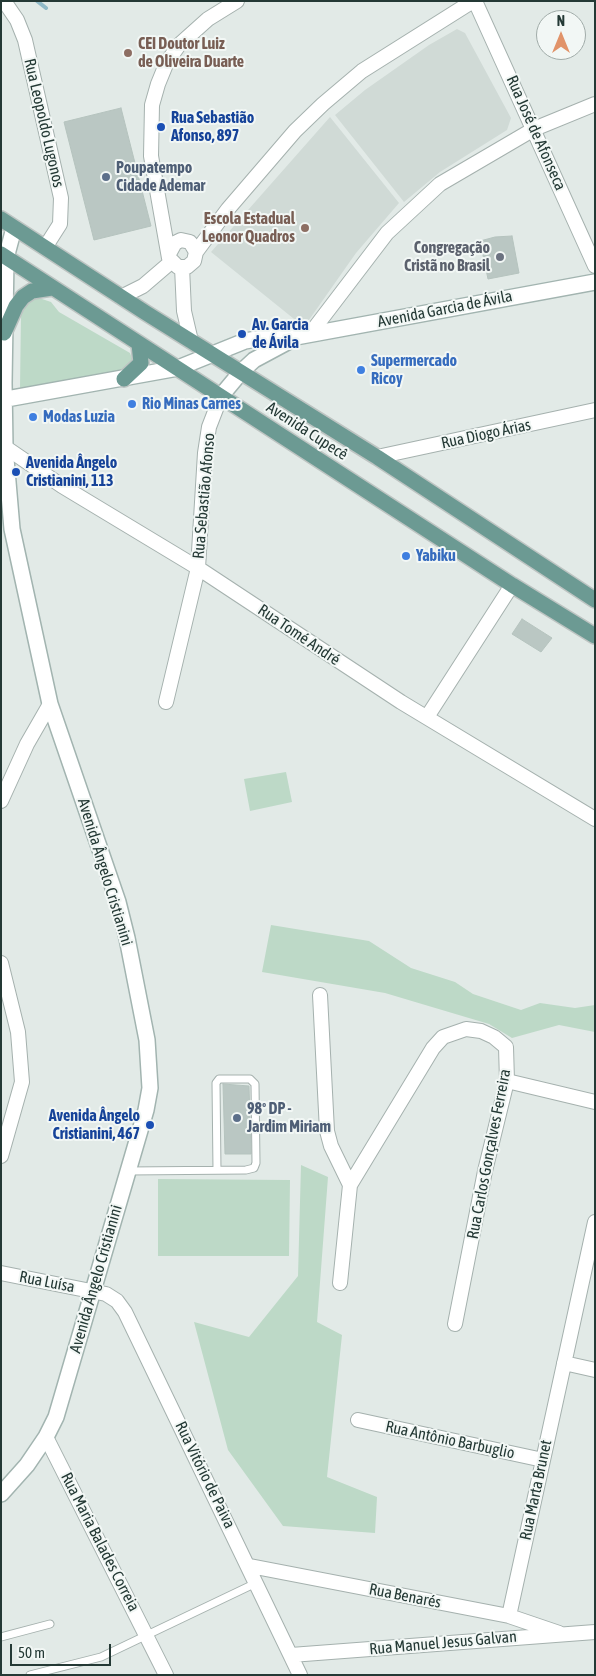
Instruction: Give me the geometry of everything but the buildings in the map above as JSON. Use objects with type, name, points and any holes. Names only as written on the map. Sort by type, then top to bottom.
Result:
[{"type":"main road","name":"Avenida Cupecê","points":[[7,223],[46,246],[121,297],[377,457],[595,600]]},
{"type":"main road","name":"Avenida Cupecê","points":[[4,256],[512,585],[595,636]]},
{"type":"main road","points":[[4,333],[16,306],[23,298],[32,292],[52,288]]},
{"type":"main road","points":[[124,379],[141,363],[139,344]]},
{"type":"street","points":[[191,341],[160,205],[151,156],[150,130],[152,105],[158,84],[179,45],[208,19],[219,6],[237,1]]},
{"type":"street","points":[[121,297],[143,286],[174,261],[194,261],[196,252],[228,209],[295,131],[323,104],[362,71],[474,1]]},
{"type":"street","name":"Rua José de Afonseca","points":[[474,1],[595,266]]},
{"type":"street","name":"Rua Leopoldo Lugonos","points":[[4,4],[18,20],[25,40],[61,198],[60,224],[46,246]]},
{"type":"street","points":[[303,336],[387,233],[440,184],[534,129],[595,104]]},
{"type":"street","points":[[160,205],[184,241],[192,244],[196,252]]},
{"type":"street","points":[[174,261],[174,243],[184,241],[228,209]]},
{"type":"street","name":"Avenida Ângelo Cristianini","points":[[1,1494],[27,1465],[46,1437],[56,1417],[146,1110],[150,1088],[147,1040],[128,938],[118,902],[50,704],[12,529],[3,400],[4,256],[7,223]]},
{"type":"street","name":"Avenida Garcia de Ávila","points":[[3,400],[178,368],[245,342],[268,338],[303,336],[595,282]]},
{"type":"street","name":"Avenida Garcia de Ávila","points":[[221,396],[254,360],[303,336]]},
{"type":"street","name":"Rua Sebastião Afonso","points":[[166,702],[198,568],[205,453],[209,427],[221,396]]},
{"type":"street","name":"Rua Diogo Árias","points":[[377,457],[595,410]]},
{"type":"street","name":"Rua Tomé André","points":[[5,448],[62,486],[198,568],[427,717],[595,819]]},
{"type":"street","points":[[427,717],[512,585]]},
{"type":"street","points":[[1,801],[27,744],[50,704]]},
{"type":"street","points":[[1,962],[18,1032],[22,1082],[1,1156]]},
{"type":"street","points":[[320,995],[327,1131],[331,1146],[350,1185],[340,1283]]},
{"type":"street","name":"Rua Carlos Gonçalves Ferreira","points":[[350,1185],[433,1048],[442,1037],[466,1029],[481,1031],[494,1037],[506,1047],[507,1081],[489,1153],[455,1324]]},
{"type":"street","points":[[507,1081],[595,1102]]},
{"type":"street","name":"Rua Marta Brunet","points":[[508,1616],[595,1222]]},
{"type":"street","name":"Rua Luísa","points":[[1,1273],[92,1291]]},
{"type":"street","name":"Rua Vitório de Paiva","points":[[92,1291],[106,1294],[117,1301],[125,1312],[250,1566],[300,1675]]},
{"type":"street","points":[[564,1363],[595,1370]]},
{"type":"street","name":"Rua Antônio Barbuglio","points":[[358,1420],[543,1460]]},
{"type":"street","name":"Rua Maria Balades Correia","points":[[46,1437],[166,1675]]},
{"type":"street","name":"Rua Benarés","points":[[250,1566],[508,1616],[560,1633]]},
{"type":"street","name":"Rua Manuel Jesus Galvan","points":[[291,1655],[560,1633],[595,1632]]},
{"type":"lane","points":[[128,1171],[246,1170],[256,1165],[255,1084],[250,1079],[219,1080],[216,1083],[218,1170]]},
{"type":"lane","points":[[30,1675],[87,1662],[148,1636],[257,1582]]},
{"type":"lane","points":[[1,1637],[50,1624]]},
{"type":"shaded area","points":[[457,29],[465,33],[511,118],[507,130],[440,172],[404,202],[335,115],[365,90],[429,45]]},
{"type":"shaded area","name":"Escola Estadual Leonor Quadros","points":[[330,117],[399,203],[356,253],[304,327],[211,252]]},
{"type":"green space","points":[[32,298],[51,302],[59,312],[130,353],[133,361],[127,370],[20,388],[21,314]]},
{"type":"green space","points":[[286,772],[292,802],[250,811],[244,779]]},
{"type":"green space","points":[[271,925],[369,941],[411,968],[455,982],[473,994],[521,1010],[540,1003],[575,1008],[595,1005],[595,1032],[559,1025],[512,1038],[489,1024],[385,993],[262,972]]},
{"type":"green space","points":[[301,1165],[328,1177],[317,1322],[342,1335],[327,1477],[377,1497],[375,1533],[283,1526],[228,1450],[194,1322],[249,1337],[298,1276]]},
{"type":"green space","points":[[158,1179],[290,1180],[289,1256],[158,1256]]},
{"type":"waterway","points":[[37,1],[46,8]]},
{"type":"place","name":"CEI Doutor Luiz de Oliveira Duarte","points":[[128,53]]},
{"type":"place","name":"Rua Sebastião Afonso, 897","points":[[161,127]]},
{"type":"place","name":"Poupatempo Cidade Ademar","points":[[106,177]]},
{"type":"place","name":"Escola Estadual Leonor Quadros","points":[[305,228]]},
{"type":"place","name":"Congregação Cristã no Brasil","points":[[500,257]]},
{"type":"place","name":"Av. Garcia de Ávila","points":[[242,334]]},
{"type":"place","name":"Supermercado Ricoy","points":[[361,370]]},
{"type":"place","name":"Rio Minas Carnes","points":[[132,404]]},
{"type":"place","name":"Modas Luzia","points":[[33,417]]},
{"type":"place","name":"Avenida Ângelo Cristianini, 113","points":[[16,472]]},
{"type":"place","name":"Yabiku","points":[[406,556]]},
{"type":"place","name":"98º DP - Jardim Miriam","points":[[237,1118]]},
{"type":"place","name":"Avenida Ângelo Cristianini, 467","points":[[150,1125]]}]
